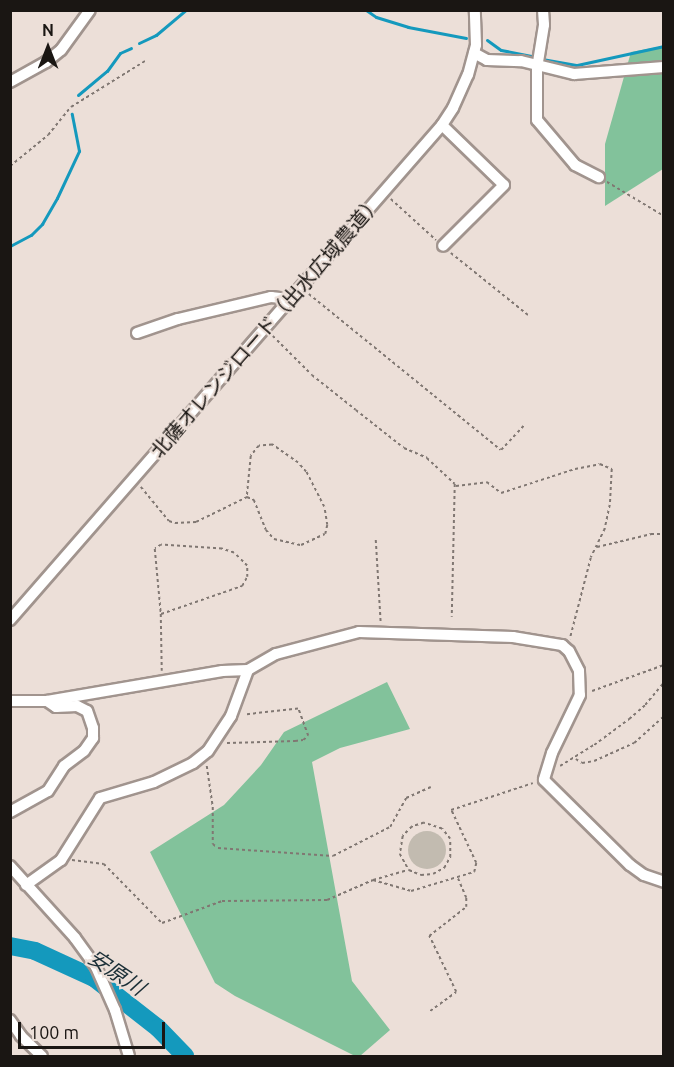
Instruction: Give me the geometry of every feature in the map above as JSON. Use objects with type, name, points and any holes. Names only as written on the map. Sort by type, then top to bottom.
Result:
[{"type":"street","points":[[10,82],[46,62],[61,50],[90,10]]},
{"type":"street","name":"北薩オレンジロード（出水広域農道）","points":[[10,620],[132,477],[442,125],[463,88],[474,53],[475,10]]},
{"type":"street","points":[[543,10],[538,60],[537,120],[575,165],[599,177]]},
{"type":"street","points":[[474,53],[488,60],[538,60],[574,74],[663,67]]},
{"type":"street","points":[[442,125],[504,185],[443,246]]},
{"type":"street","points":[[137,333],[178,320],[272,297],[289,299]]},
{"type":"street","points":[[10,701],[46,701],[162,681],[248,670],[276,654],[359,632],[513,637],[556,644],[566,649],[579,671],[580,695],[545,775],[630,865],[644,875],[663,882]]},
{"type":"street","points":[[26,885],[61,860],[100,798],[153,782],[193,763],[211,747],[231,716],[248,670]]},
{"type":"street","points":[[10,812],[48,790],[64,766],[84,751],[93,738],[91,717],[87,711],[77,706],[56,707],[46,701]]},
{"type":"street","points":[[10,866],[75,938],[96,968],[115,1010],[129,1056]]},
{"type":"street","points":[[11,1023],[42,1056]]},
{"type":"path","points":[[10,166],[48,135],[71,107],[145,61]]},
{"type":"path","points":[[599,177],[663,216]]},
{"type":"path","points":[[383,193],[443,246],[528,315]]},
{"type":"path","points":[[300,287],[501,450],[523,426]]},
{"type":"path","points":[[264,327],[312,375],[404,448],[427,458],[455,486],[452,616]]},
{"type":"path","points":[[132,477],[169,521],[175,524],[196,522],[247,497],[254,500],[266,530],[274,539],[302,545],[325,534],[327,525],[324,507],[306,472],[298,463],[272,445],[259,446],[251,456],[247,497]]},
{"type":"path","points":[[455,486],[487,482],[501,493],[575,470],[600,464],[610,466],[612,481],[610,505],[597,547],[591,558],[566,649]]},
{"type":"path","points":[[597,547],[651,534],[663,534]]},
{"type":"path","points":[[376,540],[381,632]]},
{"type":"path","points":[[161,614],[242,586],[247,577],[247,566],[234,553],[222,549],[159,546],[155,551],[161,614],[162,681]]},
{"type":"path","points":[[580,695],[663,665]]},
{"type":"path","points":[[373,880],[411,891],[474,872],[476,863],[451,810],[545,775],[574,759],[637,712],[663,682]]},
{"type":"path","points":[[231,716],[298,709],[308,735],[303,740],[295,741],[211,747],[206,764],[213,807],[213,844],[215,848],[333,856],[390,827],[406,798],[431,787]]},
{"type":"path","points":[[574,759],[582,763],[594,761],[634,743],[663,716]]},
{"type":"path","points":[[61,860],[88,860],[104,864],[162,923],[222,902],[327,900],[373,880],[409,870],[427,875],[444,868],[450,857],[451,845],[442,829],[424,823],[407,831],[400,842],[400,854],[409,870]]},
{"type":"path","points":[[430,1011],[456,992],[429,936],[466,907],[466,898],[458,878]]},
{"type":"green space","points":[[663,46],[663,169],[605,206],[605,144],[631,52]]},
{"type":"green space","points":[[387,682],[410,729],[340,748],[312,762],[352,981],[390,1030],[360,1056],[355,1056],[235,996],[215,983],[150,852],[224,805],[261,765],[284,732]]},
{"type":"building","points":[[427,831],[441,836],[446,850],[441,864],[427,869],[413,864],[408,850],[413,836]]},
{"type":"waterway","points":[[139,43],[156,35],[186,10]]},
{"type":"waterway","points":[[366,10],[376,17],[408,27],[466,38]]},
{"type":"waterway","points":[[487,40],[501,50],[536,57]]},
{"type":"waterway","points":[[542,59],[577,65],[664,46]]},
{"type":"waterway","points":[[78,95],[107,71],[120,53],[131,48]]},
{"type":"waterway","points":[[10,246],[31,235],[42,224],[57,198],[79,151],[72,114]]},
{"type":"waterway","name":"安原川","points":[[10,946],[35,951],[94,978],[158,1028],[185,1056]]}]
